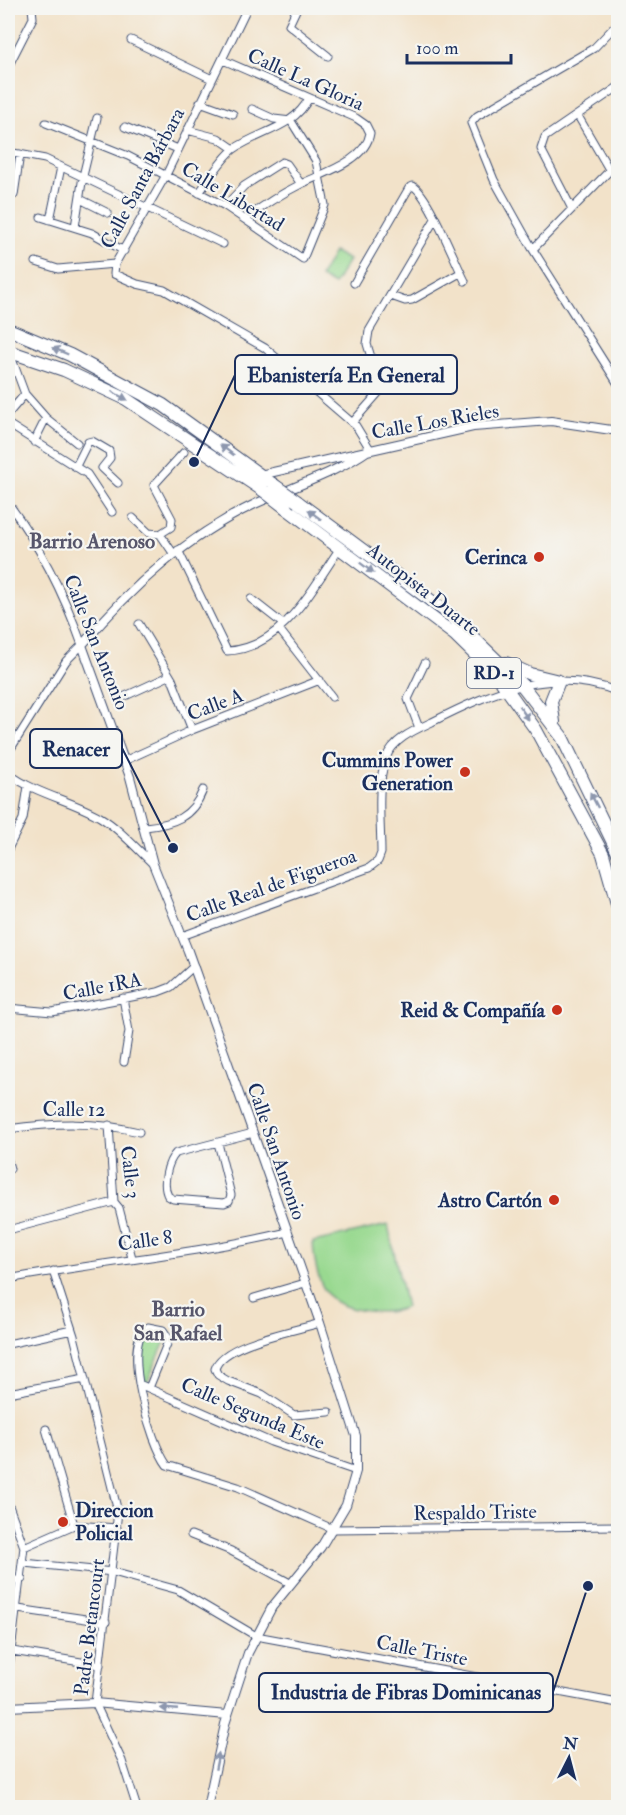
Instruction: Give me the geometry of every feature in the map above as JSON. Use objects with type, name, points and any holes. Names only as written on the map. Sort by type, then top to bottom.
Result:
[{"type":"highway","name":"RD-1","points":[[8,329],[70,355],[163,405],[260,475],[266,492]]},
{"type":"highway","name":"RD-1","points":[[8,351],[64,370],[126,399],[266,492]]},
{"type":"highway","name":"Autopista Duarte","points":[[266,492],[298,502],[448,614],[495,657],[522,685],[555,726],[615,841],[618,853]]},
{"type":"highway","name":"Autopista Duarte","points":[[266,492],[455,634],[498,677],[536,730],[603,854],[618,906]]},
{"type":"highway","points":[[495,657],[530,674],[559,681],[551,701],[555,726]]},
{"type":"street","points":[[8,67],[33,18],[32,8]]},
{"type":"street","name":"Calle Santa Bárbara","points":[[247,8],[166,175],[115,264],[114,274],[138,284],[165,290],[265,348],[352,423],[362,433],[370,449]]},
{"type":"street","points":[[297,8],[289,25],[328,56]]},
{"type":"street","points":[[618,23],[594,48],[477,116],[471,123],[494,180],[533,249],[618,384]]},
{"type":"street","points":[[131,40],[212,79]]},
{"type":"street","name":"Calle La Gloria","points":[[223,60],[363,122],[370,133],[364,145],[345,164],[321,176]]},
{"type":"street","points":[[572,208],[541,149],[541,143],[545,137],[618,87]]},
{"type":"street","points":[[199,193],[234,149],[277,126],[291,122],[309,98]]},
{"type":"street","points":[[200,102],[233,114]]},
{"type":"street","points":[[246,219],[262,206],[301,184],[321,176],[316,161],[291,122],[252,110]]},
{"type":"street","points":[[578,116],[610,171]]},
{"type":"street","points":[[75,227],[83,176],[97,118]]},
{"type":"street","name":"Calle Libertad","points":[[46,123],[91,140],[166,175],[225,206],[303,258],[325,206],[321,176]]},
{"type":"street","points":[[125,127],[178,149]]},
{"type":"street","points":[[187,130],[218,138],[234,149]]},
{"type":"street","points":[[8,152],[20,153],[61,166],[223,244]]},
{"type":"street","points":[[14,195],[20,153]]},
{"type":"street","points":[[225,206],[244,186],[282,162],[288,164],[301,184]]},
{"type":"street","points":[[533,249],[618,162]]},
{"type":"street","points":[[50,220],[61,166]]},
{"type":"street","points":[[354,283],[409,188],[417,189],[435,219],[465,281]]},
{"type":"street","points":[[80,200],[108,213]]},
{"type":"street","points":[[41,217],[75,227],[124,251]]},
{"type":"street","points":[[352,423],[381,390],[367,338],[435,219]]},
{"type":"street","points":[[36,262],[58,269],[115,264]]},
{"type":"street","points":[[391,296],[405,301],[412,300],[460,273]]},
{"type":"street","points":[[8,351],[25,394],[46,418],[77,443]]},
{"type":"street","points":[[9,411],[25,394]]},
{"type":"street","points":[[34,442],[46,418]]},
{"type":"street","name":"Calle Los Rieles","points":[[260,475],[473,427],[551,421],[618,431]]},
{"type":"street","points":[[8,424],[93,479],[112,512]]},
{"type":"street","points":[[76,466],[88,442],[92,441],[109,451],[110,458],[102,468],[118,483]]},
{"type":"street","points":[[8,753],[66,661],[126,596],[176,552],[266,492],[314,480],[370,449]]},
{"type":"street","points":[[133,518],[149,533],[160,534],[173,524],[154,485],[184,452]]},
{"type":"street","name":"Calle San Antonio","points":[[8,503],[33,536],[73,620],[124,761],[145,828],[153,864],[194,966],[320,1323],[356,1437],[356,1471],[346,1505],[333,1529],[272,1607],[256,1636],[227,1715],[207,1808]]},
{"type":"street","points":[[160,534],[176,552],[227,651],[235,651],[281,627],[306,598],[340,548]]},
{"type":"street","points":[[251,599],[281,627],[332,697]]},
{"type":"street","points":[[139,624],[169,676],[192,730]]},
{"type":"street","points":[[419,728],[408,699],[425,663]]},
{"type":"street","points":[[121,698],[169,676]]},
{"type":"street","name":"Calle A","points":[[124,761],[192,730],[320,680]]},
{"type":"street","name":"Calle Real de Figueroa","points":[[182,936],[369,868],[378,861],[381,853],[382,780],[386,758],[404,736],[506,688],[571,681],[618,692]]},
{"type":"street","points":[[8,773],[28,786],[100,817],[153,864]]},
{"type":"street","points":[[8,849],[23,819],[28,786]]},
{"type":"street","points":[[145,828],[167,825],[196,807],[203,790]]},
{"type":"street","name":"Calle 1RA","points":[[8,1008],[52,1012],[158,992],[171,987],[194,966]]},
{"type":"street","points":[[123,998],[129,1031],[124,1062]]},
{"type":"street","name":"Calle 12","points":[[8,1129],[33,1126],[109,1125],[139,1132]]},
{"type":"street","name":"Calle 3","points":[[109,1125],[114,1202],[119,1208],[132,1258]]},
{"type":"street","points":[[218,1143],[231,1195],[230,1201],[224,1203],[173,1199],[168,1196],[166,1187],[172,1157],[181,1150],[253,1133]]},
{"type":"street","points":[[8,1161],[10,1168]]},
{"type":"street","points":[[8,1230],[114,1202]]},
{"type":"street","name":"Calle 8","points":[[8,1279],[132,1258],[241,1244],[288,1232]]},
{"type":"street","name":"Padre Betancourt","points":[[53,1271],[72,1330],[114,1488],[118,1512],[113,1572],[95,1703],[122,1761],[136,1808]]},
{"type":"street","points":[[254,1298],[305,1283]]},
{"type":"street","points":[[320,1323],[234,1349],[218,1362],[215,1370],[218,1375],[228,1381],[261,1394],[294,1415],[330,1412]]},
{"type":"street","points":[[149,1388],[169,1344],[167,1334],[154,1327],[144,1329],[139,1336],[139,1384],[142,1402],[167,1465],[238,1487],[333,1529]]},
{"type":"street","points":[[8,1344],[72,1330]]},
{"type":"street","points":[[8,1394],[85,1379]]},
{"type":"street","name":"Calle Segunda Este","points":[[139,1384],[271,1442],[356,1471]]},
{"type":"street","points":[[46,1429],[74,1525]]},
{"type":"street","points":[[8,1503],[24,1547],[22,1580],[8,1675]]},
{"type":"street","points":[[24,1547],[74,1525],[117,1528]]},
{"type":"street","name":"Respaldo Triste","points":[[333,1529],[618,1527]]},
{"type":"street","points":[[191,1535],[231,1551],[291,1582]]},
{"type":"street","points":[[24,1563],[113,1572],[178,1590],[256,1636]]},
{"type":"street","points":[[8,1582],[22,1580]]},
{"type":"street","points":[[18,1609],[106,1622]]},
{"type":"street","name":"Calle Triste","points":[[256,1636],[618,1703]]},
{"type":"street","points":[[12,1651],[100,1665]]},
{"type":"street","points":[[8,1707],[95,1703],[227,1715]]},
{"type":"green space","points":[[334,252],[349,260],[334,285],[320,277]]},
{"type":"green space","points":[[388,1225],[406,1307],[388,1311],[366,1311],[344,1306],[329,1296],[319,1278],[313,1242]]},
{"type":"green space","points":[[146,1331],[161,1332],[167,1337],[147,1383],[141,1380],[139,1343]]},
{"type":"place","name":"Ebanistería En General","points":[[194,462]]},
{"type":"place","name":"Cerinca","points":[[539,557]]},
{"type":"place","name":"Cummins Power Generation","points":[[465,772]]},
{"type":"place","name":"Renacer","points":[[173,848]]},
{"type":"place","name":"Reid & Compañía","points":[[557,1010]]},
{"type":"place","name":"Astro Cartón","points":[[554,1200]]},
{"type":"place","name":"Direccion Policial","points":[[63,1522]]},
{"type":"place","name":"Industria de Fibras Dominicanas","points":[[588,1586]]},
{"type":"district","name":"Barrio Arenoso","points":[[92,541]]},
{"type":"district","name":"Barrio San Rafael","points":[[178,1321]]}]
